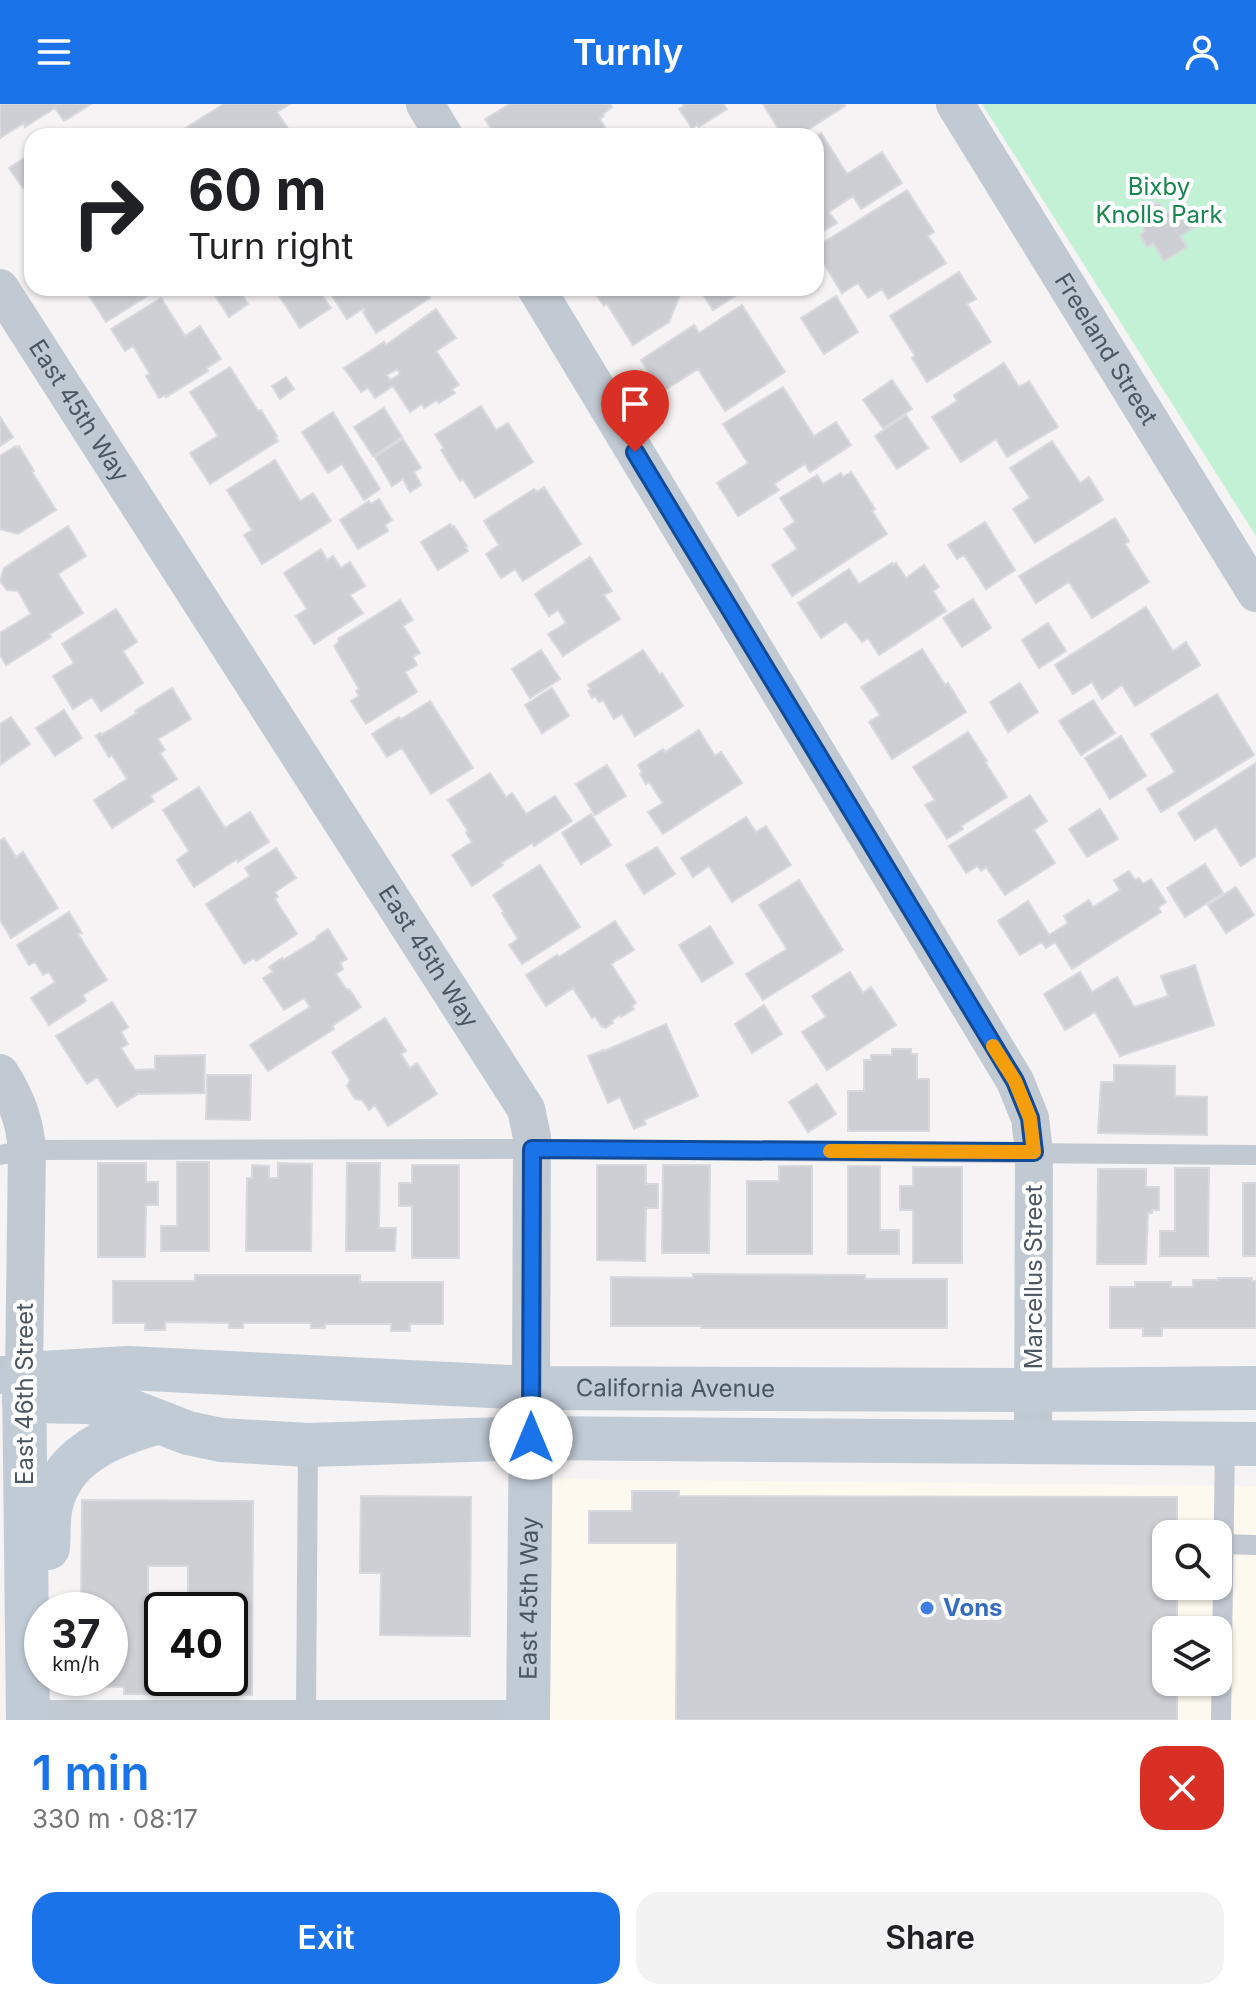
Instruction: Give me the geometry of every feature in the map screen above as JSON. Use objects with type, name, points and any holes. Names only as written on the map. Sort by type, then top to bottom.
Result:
[{"type":"street","points":[[425,104],[439,128]]},
{"type":"street","name":"Freeland Street","points":[[955,104],[1256,593]]},
{"type":"street","name":"East 45th Way","points":[[0,288],[526,1109],[532,1137],[528,1715]]},
{"type":"street","name":"Marcellus Street","points":[[541,296],[1015,1081],[1030,1118],[1034,1152],[1033,1442]]},
{"type":"street","name":"East 46th Street","points":[[0,1073],[25,1125],[14,1152],[16,1384],[26,1592]]},
{"type":"street","name":"California Avenue","points":[[16,1384],[128,1368],[531,1388],[1256,1388]]},
{"type":"street","points":[[16,1384],[131,1411],[188,1433],[221,1440],[308,1445],[531,1438],[1241,1444]]},
{"type":"street","points":[[35,1592],[46,1577],[50,1510],[64,1474],[80,1457],[107,1440],[159,1422]]},
{"type":"lane","points":[[14,1152],[532,1149],[1256,1155]]},
{"type":"lane","points":[[1227,1520],[1241,1444]]},
{"type":"lane","points":[[306,1710],[308,1445]]},
{"type":"lane","points":[[1232,1544],[1256,1545]]},
{"type":"lane","points":[[1221,1720],[1222,1600]]},
{"type":"lane","points":[[28,1715],[306,1710],[528,1715]]},
{"type":"shaded area","name":"Vons","points":[[551,1479],[1256,1486],[1256,1720],[550,1720]]},
{"type":"green space","name":"Bixby Knolls Park","points":[[982,104],[1256,104],[1256,536]]},
{"type":"building","points":[[0,104],[91,104],[64,121],[55,108],[0,138]]},
{"type":"building","points":[[224,104],[290,104],[277,112],[288,128],[185,128]]},
{"type":"building","points":[[510,104],[610,104],[612,107],[600,119],[605,128],[491,128],[485,119]]},
{"type":"building","points":[[683,104],[723,104],[727,109],[699,127],[697,124],[692,128],[679,109]]},
{"type":"building","points":[[763,104],[845,106],[811,128],[778,128]]},
{"type":"building","points":[[824,138],[847,174],[882,152],[902,183],[861,209],[853,196],[829,212],[837,223],[824,231]]},
{"type":"building","points":[[24,158],[24,188],[23,188],[9,168]]},
{"type":"building","points":[[907,190],[934,232],[928,236],[946,263],[888,299],[882,289],[868,298],[858,283],[842,293],[824,264],[824,242]]},
{"type":"building","points":[[1152,200],[1155,205],[1159,203],[1166,213],[1184,201],[1198,225],[1180,236],[1187,247],[1164,261],[1153,243],[1147,247],[1140,235],[1145,231],[1136,216],[1149,208],[1146,204]]},
{"type":"building","points":[[959,272],[976,299],[967,304],[991,342],[927,382],[890,316]]},
{"type":"building","points":[[89,296],[147,296],[106,322]]},
{"type":"building","points":[[215,296],[243,296],[248,304],[229,317]]},
{"type":"building","points":[[279,296],[323,296],[331,308],[300,328]]},
{"type":"building","points":[[332,296],[430,298],[376,333],[363,312],[364,308],[347,319]]},
{"type":"building","points":[[597,296],[680,296],[669,322],[633,345],[607,304],[604,306]]},
{"type":"building","points":[[704,296],[735,296],[713,310]]},
{"type":"building","points":[[836,296],[858,332],[824,354],[801,318]]},
{"type":"building","points":[[161,298],[185,336],[200,326],[221,359],[207,368],[208,371],[166,397],[159,398],[146,376],[150,374],[133,346],[125,351],[111,329]]},
{"type":"building","points":[[742,305],[785,372],[725,411],[698,369],[662,392],[641,360],[694,325],[699,333]]},
{"type":"building","points":[[436,309],[456,338],[436,351],[459,385],[452,389],[455,393],[439,403],[437,400],[424,408],[422,404],[410,412],[393,386],[375,398],[368,388],[361,392],[344,368],[384,342],[386,345]],"holes":[[[397,369],[400,374],[390,380],[387,375]]]},
{"type":"building","points":[[1004,363],[1019,387],[1029,381],[1058,427],[1007,457],[996,439],[961,462],[932,417],[957,401],[954,395]]},
{"type":"building","points":[[230,367],[258,411],[261,410],[278,441],[210,484],[190,453],[218,436],[190,392]]},
{"type":"building","points":[[286,377],[294,389],[280,399],[272,386]]},
{"type":"building","points":[[892,380],[912,409],[883,428],[863,400]]},
{"type":"building","points":[[783,387],[814,436],[836,422],[851,445],[810,472],[805,464],[774,484],[779,490],[738,516],[717,483],[748,463],[723,424]]},
{"type":"building","points":[[481,406],[496,430],[508,423],[533,462],[475,498],[463,479],[460,481],[435,435]]},
{"type":"building","points":[[384,408],[402,437],[373,456],[354,427]]},
{"type":"building","points":[[333,412],[380,489],[364,500],[342,464],[328,473],[302,432]]},
{"type":"building","points":[[906,415],[928,448],[897,469],[875,436]]},
{"type":"building","points":[[0,417],[13,437],[0,446]]},
{"type":"building","points":[[403,439],[421,468],[414,472],[421,485],[410,492],[403,479],[392,486],[375,457]]},
{"type":"building","points":[[1052,441],[1080,483],[1089,477],[1103,500],[1035,543],[1013,509],[1030,498],[1010,468]]},
{"type":"building","points":[[19,446],[56,510],[18,534],[0,529],[0,456]]},
{"type":"building","points":[[275,460],[300,501],[313,493],[331,521],[262,564],[244,535],[252,530],[227,490]]},
{"type":"building","points":[[851,472],[887,534],[792,596],[772,565],[797,549],[784,529],[795,522],[780,498],[817,475],[823,484],[841,473],[843,477]]},
{"type":"building","points":[[544,487],[581,544],[523,581],[515,569],[501,578],[486,554],[499,545],[484,521],[534,489],[537,492]]},
{"type":"building","points":[[379,499],[392,520],[385,525],[388,531],[358,549],[340,520],[369,501],[371,504]]},
{"type":"building","points":[[1115,518],[1129,541],[1125,544],[1149,582],[1092,618],[1069,582],[1036,603],[1019,576]]},
{"type":"building","points":[[985,522],[1015,570],[986,589],[964,555],[957,559],[948,545]]},
{"type":"building","points":[[450,524],[468,551],[438,570],[421,542]]},
{"type":"building","points":[[68,526],[86,556],[58,574],[83,613],[6,665],[0,655],[0,633],[31,614],[18,591],[7,590],[0,581],[4,568]]},
{"type":"building","points":[[321,549],[327,560],[333,556],[341,568],[350,562],[365,586],[350,595],[363,613],[314,644],[296,616],[307,609],[284,573]]},
{"type":"building","points":[[590,557],[612,591],[604,595],[620,619],[563,656],[548,634],[566,623],[558,610],[549,616],[535,594]]},
{"type":"building","points":[[896,563],[906,578],[924,565],[939,587],[933,591],[946,611],[879,655],[868,638],[862,642],[846,621],[821,638],[798,603],[849,569],[859,584]]},
{"type":"building","points":[[973,599],[991,628],[962,647],[943,618]]},
{"type":"building","points":[[400,600],[413,620],[403,626],[420,653],[413,657],[417,665],[405,672],[417,692],[366,724],[351,701],[359,696],[356,691],[359,689],[334,646],[338,639]]},
{"type":"building","points":[[1146,607],[1173,651],[1186,642],[1200,665],[1135,706],[1122,685],[1102,699],[1092,682],[1073,694],[1055,665]]},
{"type":"building","points":[[116,609],[137,642],[123,651],[143,683],[101,711],[92,697],[73,709],[53,676],[74,663],[62,644]]},
{"type":"building","points":[[1048,623],[1066,651],[1039,668],[1022,640]]},
{"type":"building","points":[[922,649],[966,712],[892,759],[869,722],[880,715],[861,687]]},
{"type":"building","points":[[541,650],[560,679],[530,698],[512,669]]},
{"type":"building","points":[[643,650],[683,706],[635,736],[622,714],[614,719],[603,700],[599,702],[595,696],[592,698],[588,685]]},
{"type":"building","points":[[1020,683],[1038,712],[1008,732],[990,702]]},
{"type":"building","points":[[172,688],[191,719],[158,739],[165,750],[160,753],[177,779],[150,796],[154,801],[112,828],[94,800],[127,779],[96,736],[137,713],[135,711]]},
{"type":"building","points":[[552,688],[569,716],[542,733],[525,705]]},
{"type":"building","points":[[1217,694],[1254,755],[1161,812],[1147,789],[1175,772],[1151,734]]},
{"type":"building","points":[[1093,700],[1115,733],[1081,755],[1059,721]]},
{"type":"building","points":[[430,701],[473,768],[431,794],[402,748],[387,757],[372,734]]},
{"type":"building","points":[[64,710],[82,738],[55,756],[36,728]]},
{"type":"building","points":[[11,717],[30,744],[0,765],[0,724]]},
{"type":"building","points":[[699,730],[715,756],[721,752],[742,783],[663,834],[648,812],[663,803],[649,782],[646,784],[638,765]]},
{"type":"building","points":[[968,732],[1007,797],[961,826],[963,829],[947,839],[925,805],[935,800],[913,767]]},
{"type":"building","points":[[1121,736],[1146,776],[1110,799],[1085,758]]},
{"type":"building","points":[[1256,763],[1256,856],[1241,866],[1216,827],[1195,840],[1178,813]]},
{"type":"building","points":[[607,765],[626,796],[595,815],[576,784]]},
{"type":"building","points":[[490,773],[506,797],[512,793],[526,814],[555,796],[572,821],[501,863],[503,865],[472,886],[452,855],[472,842],[448,800]]},
{"type":"building","points":[[199,787],[225,828],[250,812],[269,842],[194,887],[177,860],[189,851],[163,810]]},
{"type":"building","points":[[1030,795],[1047,821],[1034,830],[1055,863],[1005,895],[986,867],[981,871],[978,866],[966,873],[949,846]]},
{"type":"building","points":[[1100,809],[1118,839],[1087,857],[1069,829]]},
{"type":"building","points":[[591,814],[611,845],[581,864],[562,833]]},
{"type":"building","points":[[746,817],[756,832],[766,826],[791,865],[732,902],[709,866],[693,877],[681,858]]},
{"type":"building","points":[[4,838],[16,857],[23,852],[58,908],[11,938],[0,920],[0,841]]},
{"type":"building","points":[[657,847],[675,874],[644,894],[626,865]]},
{"type":"building","points":[[276,848],[296,878],[275,892],[278,897],[275,899],[297,934],[256,961],[254,958],[244,964],[206,904],[250,876],[245,868]]},
{"type":"building","points":[[1205,864],[1223,893],[1185,917],[1167,888]]},
{"type":"building","points":[[540,865],[580,927],[522,964],[509,945],[518,939],[493,895]]},
{"type":"building","points":[[1129,871],[1135,880],[1139,878],[1143,884],[1151,879],[1166,902],[1158,908],[1161,912],[1072,969],[1055,942],[1046,948],[1042,942],[1020,955],[998,921],[1028,901],[1049,935],[1068,923],[1064,916],[1089,900],[1093,907],[1120,890],[1114,880]]},
{"type":"building","points":[[799,880],[843,950],[763,1000],[746,974],[787,949],[759,905]]},
{"type":"building","points":[[1236,887],[1254,915],[1226,933],[1208,905]]},
{"type":"building","points":[[69,912],[82,933],[78,934],[107,980],[83,995],[86,1001],[49,1025],[31,998],[55,982],[49,972],[43,975],[35,962],[29,965],[17,945]]},
{"type":"building","points":[[615,921],[634,950],[611,964],[636,1003],[632,1006],[634,1009],[612,1020],[613,1023],[605,1028],[595,1016],[592,1018],[573,988],[546,1006],[526,975]]},
{"type":"building","points":[[710,926],[733,963],[702,982],[679,945]]},
{"type":"building","points":[[328,929],[347,959],[340,963],[343,969],[336,974],[361,1007],[332,1026],[334,1029],[268,1071],[250,1045],[310,1007],[304,998],[284,1010],[263,978],[273,972],[269,967],[317,939]]},
{"type":"building","points":[[1195,965],[1214,1025],[1120,1056],[1095,1012],[1065,1030],[1044,994],[1080,972],[1092,992],[1117,977],[1134,1007],[1168,996],[1161,976]]},
{"type":"building","points":[[850,972],[863,993],[871,987],[896,1025],[827,1070],[802,1032],[826,1017],[812,996]]},
{"type":"building","points":[[112,1002],[128,1027],[121,1032],[128,1044],[121,1048],[135,1070],[155,1069],[155,1056],[205,1055],[204,1093],[138,1094],[117,1107],[97,1077],[87,1084],[56,1036]]},
{"type":"building","points":[[764,1005],[782,1034],[752,1053],[735,1024]]},
{"type":"building","points":[[385,1018],[406,1051],[401,1054],[410,1068],[417,1063],[437,1094],[388,1126],[375,1105],[369,1110],[362,1100],[355,1099],[347,1086],[350,1080],[332,1052]]},
{"type":"building","points":[[666,1024],[698,1096],[644,1120],[646,1124],[634,1129],[620,1097],[608,1103],[588,1056]]},
{"type":"building","points":[[892,1049],[911,1049],[911,1054],[917,1054],[917,1079],[929,1079],[929,1131],[848,1131],[848,1091],[864,1091],[864,1060],[871,1060],[871,1055],[892,1055]]},
{"type":"building","points":[[1114,1065],[1175,1066],[1175,1096],[1207,1097],[1207,1135],[1098,1133],[1101,1082],[1114,1082]]},
{"type":"building","points":[[207,1075],[251,1075],[250,1120],[206,1119]]},
{"type":"building","points":[[817,1084],[836,1114],[808,1132],[789,1102]]},
{"type":"building","points":[[177,1162],[209,1162],[209,1251],[161,1251],[161,1226],[177,1226]]},
{"type":"building","points":[[98,1163],[146,1163],[146,1182],[158,1182],[158,1205],[146,1205],[145,1257],[98,1257]]},
{"type":"building","points":[[278,1163],[312,1164],[311,1251],[246,1251],[247,1178],[252,1178],[252,1165],[269,1166],[269,1178],[278,1178]]},
{"type":"building","points":[[347,1163],[380,1163],[379,1228],[396,1228],[395,1251],[346,1251]]},
{"type":"building","points":[[412,1165],[459,1165],[459,1258],[412,1258],[412,1206],[399,1206],[399,1183],[412,1183]]},
{"type":"building","points":[[597,1165],[646,1165],[646,1184],[658,1184],[658,1208],[646,1208],[645,1261],[597,1260]]},
{"type":"building","points":[[663,1165],[710,1165],[709,1253],[662,1253]]},
{"type":"building","points":[[779,1166],[812,1166],[812,1254],[747,1254],[747,1181],[779,1181]]},
{"type":"building","points":[[848,1166],[880,1166],[880,1230],[899,1230],[899,1254],[848,1254]]},
{"type":"building","points":[[913,1167],[962,1167],[962,1263],[913,1263],[913,1210],[900,1210],[900,1186],[913,1186]]},
{"type":"building","points":[[1175,1168],[1209,1168],[1208,1256],[1160,1256],[1160,1231],[1175,1231]]},
{"type":"building","points":[[1098,1169],[1146,1169],[1146,1187],[1159,1187],[1159,1210],[1148,1213],[1146,1264],[1097,1264]]},
{"type":"building","points":[[1243,1183],[1256,1183],[1256,1256],[1243,1256]]},
{"type":"building","points":[[693,1274],[947,1279],[947,1328],[611,1326],[611,1277],[693,1278]]},
{"type":"building","points":[[195,1275],[360,1275],[360,1282],[443,1282],[443,1324],[410,1324],[410,1331],[391,1331],[391,1324],[325,1324],[325,1328],[311,1328],[311,1323],[243,1323],[243,1328],[229,1328],[229,1323],[165,1322],[165,1330],[145,1330],[145,1323],[113,1323],[113,1281],[195,1281]]},
{"type":"building","points":[[1252,1278],[1256,1281],[1256,1328],[1162,1328],[1162,1336],[1143,1336],[1143,1328],[1110,1328],[1110,1287],[1135,1287],[1135,1282],[1171,1282],[1171,1287],[1193,1287],[1193,1280]]},
{"type":"building","name":"Vons","points":[[632,1491],[679,1491],[679,1496],[1177,1497],[1177,1520],[1152,1520],[1152,1600],[1177,1600],[1177,1616],[1152,1616],[1152,1696],[1177,1696],[1177,1720],[676,1720],[677,1543],[589,1543],[589,1511],[632,1511]]},
{"type":"building","points":[[361,1496],[471,1497],[470,1636],[380,1635],[381,1573],[360,1573]]},
{"type":"building","points":[[82,1500],[253,1501],[252,1695],[248,1695],[248,1592],[188,1592],[188,1566],[148,1566],[148,1592],[144,1592],[144,1694],[128,1694],[128,1592],[81,1592]]},
{"type":"slow traffic","points":[[830,1151],[1034,1152],[1030,1118],[1015,1081],[993,1046]]},
{"type":"place","name":"Vons","points":[[927,1608]]},
{"type":"route","points":[[531,1438],[532,1149],[1034,1152],[1030,1118],[1015,1081],[635,452]]}]
